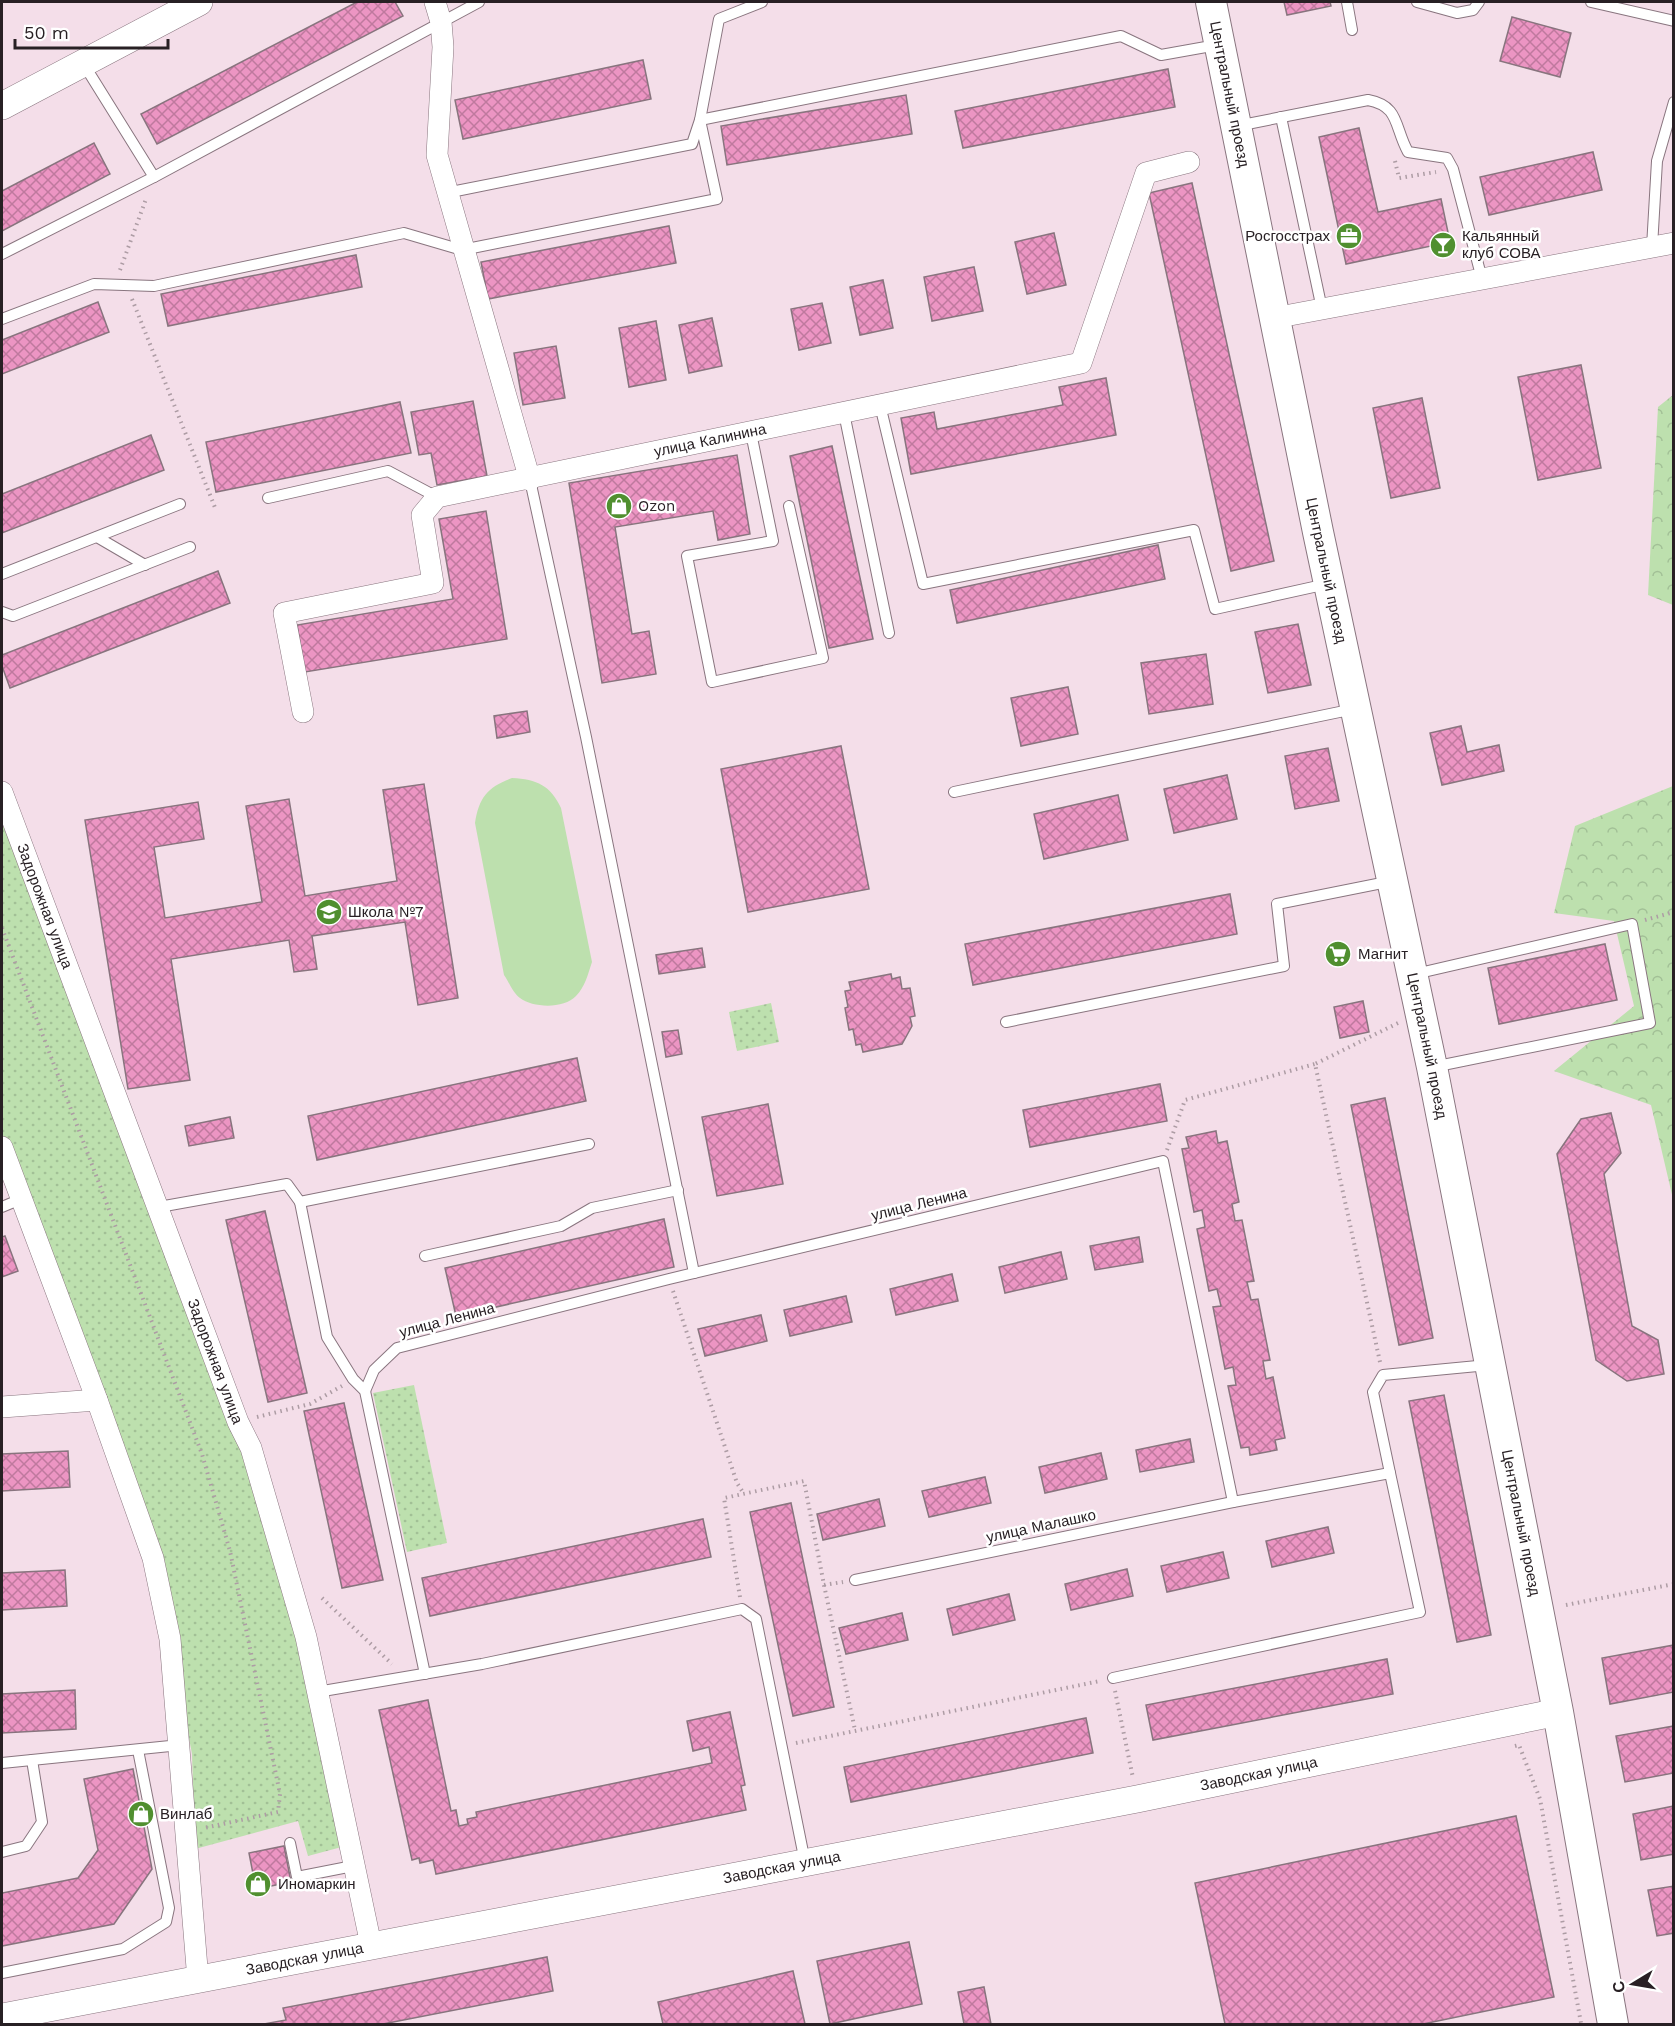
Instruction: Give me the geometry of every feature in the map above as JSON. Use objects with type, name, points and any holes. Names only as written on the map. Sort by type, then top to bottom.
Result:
[{"type":"main road","name":"Центральный проезд","points":[[1211,2],[1274,318],[1432,1067],[1558,1712],[1613,2025]]},
{"type":"street","points":[[2,106],[199,2]]},
{"type":"street","points":[[435,2],[441,22],[443,47],[437,155],[462,250],[530,480]]},
{"type":"street","name":"улица Калинина","points":[[437,497],[530,480],[1081,363],[1146,173],[1189,162]]},
{"type":"street","points":[[1274,318],[1674,243]]},
{"type":"street","points":[[303,712],[284,613],[433,583],[422,515],[437,497]]},
{"type":"street","name":"Задорожная улица","points":[[2,792],[238,1422],[251,1448],[306,1637],[352,1866],[371,1945]]},
{"type":"street","points":[[2,1147],[11,1203],[97,1400],[153,1558],[170,1639],[198,1980]]},
{"type":"street","points":[[2,1407],[97,1400]]},
{"type":"street","name":"Заводская улица","points":[[2,2017],[1137,1799],[1558,1712]]},
{"type":"lane","points":[[2,254],[154,177],[479,2]]},
{"type":"lane","points":[[446,193],[692,144],[700,120],[719,19],[762,2]]},
{"type":"lane","points":[[1347,2],[1352,30]]},
{"type":"lane","points":[[1417,2],[1457,13],[1473,10],[1479,2]]},
{"type":"lane","points":[[1591,2],[1674,21]]},
{"type":"lane","points":[[700,120],[1121,36],[1161,55],[1220,45]]},
{"type":"lane","points":[[83,63],[154,177]]},
{"type":"lane","points":[[1237,126],[1368,100],[1386,105],[1392,111],[1408,152],[1447,158],[1453,169],[1482,279]]},
{"type":"lane","points":[[1652,247],[1657,160],[1674,102]]},
{"type":"lane","points":[[1281,117],[1322,309]]},
{"type":"lane","points":[[2,319],[94,284],[154,286],[404,233],[462,250],[717,200],[700,120]]},
{"type":"lane","points":[[880,405],[923,584],[1194,530],[1215,609],[1330,584]]},
{"type":"lane","points":[[844,413],[889,633]]},
{"type":"lane","points":[[751,433],[773,541],[687,556],[712,682],[823,658],[789,506]]},
{"type":"lane","points":[[268,498],[388,471],[437,497]]},
{"type":"lane","points":[[530,480],[586,737],[694,1273]]},
{"type":"lane","points":[[2,574],[180,504]]},
{"type":"lane","points":[[97,537],[145,565]]},
{"type":"lane","points":[[2,612],[12,616],[190,547]]},
{"type":"lane","points":[[954,792],[1357,708]]},
{"type":"lane","points":[[1006,1022],[1284,966],[1276,904],[1392,881]]},
{"type":"lane","points":[[1412,974],[1632,924],[1650,1023],[1432,1067]]},
{"type":"lane","points":[[300,1203],[589,1144]]},
{"type":"lane","points":[[1163,1161],[1233,1502]]},
{"type":"lane","name":"улица Ленина","points":[[364,1391],[374,1370],[397,1348],[669,1279],[1163,1161]]},
{"type":"lane","points":[[159,1207],[287,1184],[300,1203],[327,1337],[353,1379],[364,1391],[426,1674]]},
{"type":"lane","points":[[425,1256],[561,1226],[592,1208],[678,1190]]},
{"type":"lane","points":[[1113,1678],[1420,1612],[1373,1392],[1383,1375],[1490,1365]]},
{"type":"lane","name":"улица Малашко","points":[[855,1580],[1233,1502],[1390,1473]]},
{"type":"lane","points":[[317,1692],[426,1674],[742,1610],[756,1619],[805,1862]]},
{"type":"lane","points":[[2,1763],[180,1745]]},
{"type":"lane","points":[[2,1973],[123,1949],[166,1922],[169,1908],[138,1750]]},
{"type":"lane","points":[[2,1852],[26,1846],[42,1822],[32,1760]]},
{"type":"lane","points":[[290,1843],[297,1877],[352,1866]]},
{"type":"path","points":[[1394,159],[1399,178],[1436,172],[1442,175]]},
{"type":"path","points":[[154,177],[120,270],[216,510]]},
{"type":"path","points":[[1632,924],[1674,912]]},
{"type":"path","points":[[2,928],[202,1454],[230,1551],[279,1794],[278,1812],[186,1832]]},
{"type":"path","points":[[1163,1161],[1185,1100],[1315,1064],[1384,1032],[1420,1010]]},
{"type":"path","points":[[1315,1064],[1383,1375]]},
{"type":"path","points":[[669,1279],[737,1483],[744,1494]]},
{"type":"path","points":[[238,1422],[310,1404],[353,1379]]},
{"type":"path","points":[[742,1610],[724,1498],[804,1481],[855,1730]]},
{"type":"path","points":[[824,1585],[855,1580]]},
{"type":"path","points":[[1566,1605],[1674,1584]]},
{"type":"path","points":[[322,1598],[406,1677]]},
{"type":"path","points":[[782,1747],[1113,1678],[1137,1799]]},
{"type":"path","points":[[1507,1747],[1519,1745],[1540,1799],[1581,2023]]},
{"type":"green space","points":[[1673,395],[1673,605],[1648,595],[1658,407]]},
{"type":"green space","points":[[512,778],[529,780],[542,785],[553,794],[561,808],[592,962],[586,980],[576,996],[556,1005],[533,1004],[520,998],[504,975],[475,823],[479,806],[486,794],[497,785]]},
{"type":"green space","points":[[2,782],[251,1448],[349,1845],[308,1856],[298,1821],[195,1849],[192,1754],[170,1639],[2,1147]]},
{"type":"green space","points":[[1673,786],[1673,1199],[1651,1105],[1554,1071],[1634,1006],[1614,921],[1554,913],[1575,826]]},
{"type":"green space","points":[[771,1003],[779,1042],[737,1051],[729,1012]]},
{"type":"green space","points":[[414,1385],[447,1543],[407,1552],[373,1393]]},
{"type":"building","points":[[357,2],[395,2],[403,16],[157,144],[141,114]]},
{"type":"building","points":[[1284,2],[1330,2],[1331,6],[1287,15]]},
{"type":"building","points":[[1512,17],[1571,33],[1560,77],[1500,61]]},
{"type":"building","points":[[643,60],[651,99],[463,139],[455,100]]},
{"type":"building","points":[[1168,69],[1175,107],[963,148],[955,111]]},
{"type":"building","points":[[906,95],[912,134],[727,165],[721,126]]},
{"type":"building","points":[[1359,128],[1378,212],[1441,199],[1450,242],[1346,264],[1319,137]]},
{"type":"building","points":[[94,143],[110,174],[2,231],[2,191]]},
{"type":"building","points":[[1593,152],[1602,190],[1489,215],[1480,177]]},
{"type":"building","points":[[1192,183],[1274,561],[1231,571],[1149,193]]},
{"type":"building","points":[[669,226],[676,263],[488,299],[481,262]]},
{"type":"building","points":[[1054,233],[1066,285],[1027,294],[1015,242]]},
{"type":"building","points":[[356,255],[362,287],[168,326],[161,294]]},
{"type":"building","points":[[974,267],[983,311],[932,321],[924,277]]},
{"type":"building","points":[[883,280],[893,328],[860,335],[850,287]]},
{"type":"building","points":[[98,302],[109,332],[2,374],[2,340]]},
{"type":"building","points":[[822,303],[831,343],[799,350],[791,309]]},
{"type":"building","points":[[712,318],[722,366],[689,373],[679,325]]},
{"type":"building","points":[[656,321],[666,380],[629,387],[619,328]]},
{"type":"building","points":[[556,346],[565,398],[523,405],[514,353]]},
{"type":"building","points":[[1581,365],[1601,468],[1538,480],[1518,377]]},
{"type":"building","points":[[1106,378],[1116,435],[911,474],[901,418],[934,412],[937,429],[1063,405],[1059,387]]},
{"type":"building","points":[[1422,398],[1440,488],[1391,498],[1373,408]]},
{"type":"building","points":[[473,401],[487,476],[437,485],[431,453],[419,455],[411,412]]},
{"type":"building","points":[[400,402],[411,453],[216,492],[206,442]]},
{"type":"building","points":[[151,435],[164,470],[2,533],[2,494]]},
{"type":"building","points":[[832,446],[873,639],[829,648],[790,456]]},
{"type":"building","points":[[737,455],[750,534],[718,540],[713,511],[615,527],[632,634],[649,631],[656,674],[602,683],[569,483]]},
{"type":"building","points":[[486,511],[507,639],[305,672],[297,625],[453,599],[439,519]]},
{"type":"building","points":[[1158,545],[1165,579],[957,623],[950,590]]},
{"type":"building","points":[[218,571],[230,603],[10,688],[2,666],[2,655]]},
{"type":"building","points":[[1298,624],[1311,685],[1268,693],[1255,632]]},
{"type":"building","points":[[1206,654],[1213,704],[1149,714],[1141,663]]},
{"type":"building","points":[[1068,687],[1078,734],[1021,746],[1011,698]]},
{"type":"building","points":[[527,711],[530,732],[497,738],[494,716]]},
{"type":"building","points":[[1461,726],[1467,752],[1499,745],[1504,771],[1442,785],[1430,733]]},
{"type":"building","points":[[841,746],[869,889],[748,912],[721,769]]},
{"type":"building","points":[[1328,748],[1339,801],[1295,809],[1285,756]]},
{"type":"building","points":[[1227,775],[1237,819],[1174,833],[1164,789]]},
{"type":"building","points":[[424,784],[458,998],[418,1005],[405,922],[312,936],[317,969],[294,972],[289,940],[171,959],[190,1080],[128,1089],[85,820],[198,802],[204,839],[154,847],[165,918],[262,902],[246,806],[289,799],[305,896],[397,881],[383,790]]},
{"type":"building","points":[[1118,795],[1128,840],[1044,859],[1034,814]]},
{"type":"building","points":[[1230,894],[1237,934],[973,985],[965,944]]},
{"type":"building","points":[[1605,944],[1617,1000],[1499,1024],[1488,968]]},
{"type":"building","points":[[702,948],[705,967],[659,974],[656,955]]},
{"type":"building","points":[[891,974],[892,979],[900,977],[902,989],[910,988],[915,1016],[910,1017],[912,1026],[902,1044],[863,1052],[861,1044],[856,1045],[853,1029],[849,1030],[845,991],[851,990],[849,982]]},
{"type":"building","points":[[1363,1001],[1369,1032],[1340,1038],[1334,1007]]},
{"type":"building","points":[[678,1030],[682,1054],[666,1057],[662,1032]]},
{"type":"building","points":[[577,1058],[586,1101],[317,1160],[308,1116]]},
{"type":"building","points":[[1160,1084],[1167,1121],[1030,1147],[1023,1110]]},
{"type":"building","points":[[1385,1098],[1433,1338],[1399,1345],[1351,1105]]},
{"type":"building","points":[[768,1104],[783,1184],[717,1196],[702,1117]]},
{"type":"building","points":[[1611,1113],[1621,1153],[1604,1174],[1632,1326],[1658,1340],[1664,1374],[1627,1381],[1596,1360],[1557,1154],[1581,1119]]},
{"type":"building","points":[[230,1117],[234,1138],[189,1146],[185,1126]]},
{"type":"building","points":[[1216,1131],[1218,1143],[1227,1141],[1239,1202],[1232,1204],[1235,1221],[1242,1220],[1254,1281],[1247,1282],[1251,1300],[1258,1299],[1270,1360],[1263,1361],[1266,1379],[1273,1377],[1285,1438],[1275,1440],[1277,1450],[1250,1455],[1249,1447],[1241,1448],[1228,1386],[1236,1385],[1233,1367],[1225,1369],[1213,1307],[1221,1306],[1217,1289],[1209,1291],[1197,1229],[1205,1227],[1202,1210],[1194,1212],[1182,1149],[1189,1148],[1186,1137]]},
{"type":"building","points":[[265,1211],[307,1393],[268,1402],[226,1220]]},
{"type":"building","points":[[664,1219],[674,1267],[456,1316],[445,1268]]},
{"type":"building","points":[[5,1236],[18,1271],[2,1277],[2,1237]]},
{"type":"building","points":[[1139,1237],[1143,1262],[1095,1270],[1090,1246]]},
{"type":"building","points":[[1061,1252],[1067,1279],[1005,1293],[999,1267]]},
{"type":"building","points":[[952,1274],[958,1301],[896,1315],[890,1289]]},
{"type":"building","points":[[846,1296],[852,1322],[790,1336],[784,1310]]},
{"type":"building","points":[[761,1315],[767,1341],[705,1356],[698,1329]]},
{"type":"building","points":[[1444,1395],[1491,1635],[1457,1642],[1409,1401]]},
{"type":"building","points":[[344,1403],[383,1580],[342,1588],[304,1411]]},
{"type":"building","points":[[1190,1439],[1194,1462],[1140,1472],[1136,1450]]},
{"type":"building","points":[[68,1451],[70,1487],[2,1491],[2,1454]]},
{"type":"building","points":[[1101,1453],[1107,1479],[1045,1493],[1039,1467]]},
{"type":"building","points":[[985,1477],[991,1503],[929,1517],[922,1491]]},
{"type":"building","points":[[879,1499],[885,1526],[823,1540],[817,1514]]},
{"type":"building","points":[[791,1503],[834,1707],[793,1716],[750,1512]]},
{"type":"building","points":[[703,1519],[711,1557],[430,1616],[422,1578]]},
{"type":"building","points":[[1328,1527],[1334,1553],[1272,1567],[1266,1541]]},
{"type":"building","points":[[1223,1552],[1229,1578],[1167,1592],[1161,1566]]},
{"type":"building","points":[[1127,1569],[1133,1596],[1071,1610],[1065,1584]]},
{"type":"building","points":[[65,1570],[67,1606],[2,1610],[2,1573]]},
{"type":"building","points":[[1009,1594],[1015,1620],[953,1635],[947,1609]]},
{"type":"building","points":[[902,1613],[908,1640],[846,1654],[839,1628]]},
{"type":"building","points":[[1674,1645],[1674,1692],[1610,1704],[1602,1658]]},
{"type":"building","points":[[1387,1659],[1393,1694],[1153,1740],[1146,1705]]},
{"type":"building","points":[[75,1690],[76,1729],[2,1733],[2,1694]]},
{"type":"building","points":[[428,1700],[451,1811],[456,1810],[459,1826],[468,1824],[467,1819],[477,1817],[476,1812],[712,1763],[709,1747],[693,1751],[687,1721],[730,1712],[745,1785],[741,1786],[746,1810],[436,1874],[433,1860],[420,1863],[419,1858],[412,1860],[379,1710]]},
{"type":"building","points":[[1086,1718],[1093,1753],[851,1802],[844,1767]]},
{"type":"building","points":[[1674,1726],[1674,1773],[1625,1782],[1616,1736]]},
{"type":"building","points":[[133,1769],[152,1869],[114,1924],[2,1946],[2,1893],[78,1878],[98,1850],[84,1779]]},
{"type":"building","points":[[1674,1806],[1674,1854],[1641,1860],[1633,1814]]},
{"type":"building","points":[[1516,1816],[1554,1997],[1423,2024],[1225,2024],[1195,1883]]},
{"type":"building","points":[[284,1846],[291,1882],[256,1889],[249,1853]]},
{"type":"building","points":[[1674,1886],[1674,1933],[1657,1936],[1648,1890]]},
{"type":"building","points":[[909,1942],[922,2004],[830,2024],[817,1961]]},
{"type":"building","points":[[547,1957],[553,1991],[383,2024],[264,2024],[286,2020],[283,2008]]},
{"type":"building","points":[[793,1971],[805,2024],[663,2024],[658,2002]]},
{"type":"building","points":[[984,1987],[991,2024],[964,2024],[958,1992]]},
{"type":"place","name":"Росгосстрах","points":[[1349,236]]},
{"type":"place","name":"Кальянный клуб СОВА","points":[[1443,245]]},
{"type":"place","name":"Ozon","points":[[619,506]]},
{"type":"place","name":"Школа №7","points":[[329,912]]},
{"type":"place","name":"Магнит","points":[[1338,954]]},
{"type":"place","name":"Винлаб","points":[[141,1814]]},
{"type":"place","name":"Иномаркин","points":[[258,1884]]}]
